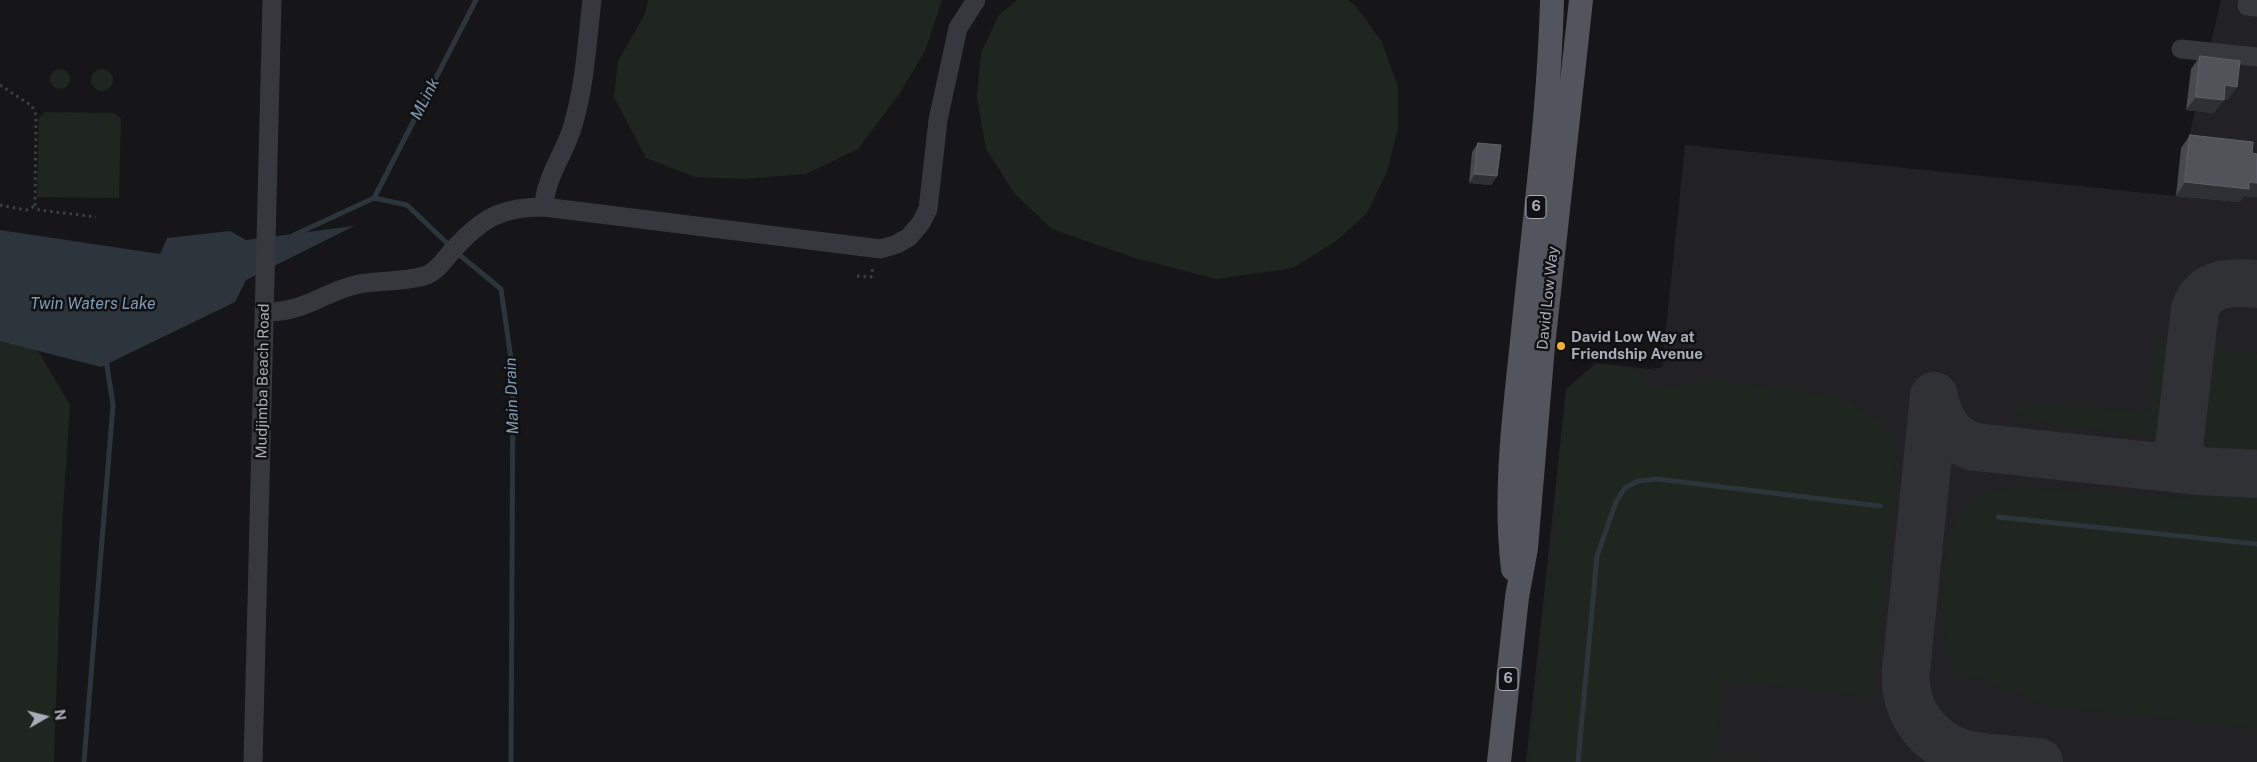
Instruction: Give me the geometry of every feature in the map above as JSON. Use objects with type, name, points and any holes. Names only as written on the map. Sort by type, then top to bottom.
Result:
[{"type":"main road","name":"David Low Way","points":[[1526,415],[1550,66],[1552,0]]},
{"type":"main road","name":"David Low Way","points":[[1499,762],[1517,596],[1511,548],[1526,415],[1581,0]]},
{"type":"street","name":"Mudjimba Beach Road","points":[[253,762],[272,0]]},
{"type":"street","points":[[544,207],[545,190],[565,147],[576,114],[592,0]]},
{"type":"street","points":[[264,312],[294,310],[342,288],[374,281],[428,274],[439,267],[474,227],[498,214],[525,207],[544,207],[881,249],[897,244],[910,237],[921,223],[928,209],[938,120],[958,28],[976,0]]},
{"type":"street","points":[[2181,49],[2257,57]]},
{"type":"path","points":[[0,85],[32,106],[36,115],[35,206],[39,210],[96,217]]},
{"type":"path","points":[[0,205],[26,210],[35,206]]},
{"type":"path","points":[[857,276],[871,277],[872,267],[876,263]]},
{"type":"shaded area","points":[[648,0],[942,0],[925,51],[900,93],[858,149],[806,174],[744,179],[695,177],[646,158],[614,97],[618,61],[645,14]]},
{"type":"shaded area","points":[[1017,0],[1348,0],[1354,4],[1382,42],[1398,87],[1398,128],[1387,172],[1367,213],[1336,241],[1293,268],[1216,279],[1135,258],[1052,229],[1015,194],[986,149],[977,96],[981,53],[999,15]]},
{"type":"shaded area","points":[[2221,0],[2257,0],[2257,762],[1526,762],[1566,389],[1596,363],[1649,369],[1662,367],[1685,145],[2175,196]]},
{"type":"shaded area","points":[[60,69],[67,72],[70,79],[67,86],[60,89],[53,86],[50,79],[53,72]]},
{"type":"shaded area","points":[[102,69],[110,72],[113,80],[110,88],[102,91],[94,88],[91,80],[94,72]]},
{"type":"shaded area","points":[[45,112],[114,113],[121,119],[119,198],[37,197],[39,118]]},
{"type":"shaded area","points":[[2158,339],[2182,342],[2171,428],[2167,436],[2158,437],[2061,425],[2023,416],[2006,409],[2044,404],[2149,412]]},
{"type":"shaded area","points":[[0,341],[37,349],[70,405],[62,524],[54,762],[0,762]]},
{"type":"shaded area","points":[[2201,347],[2257,353],[2257,461],[2192,441]]},
{"type":"shaded area","points":[[1596,365],[1643,370],[1643,390],[1717,380],[1831,396],[1849,401],[1865,413],[1882,420],[1888,426],[1892,443],[1895,493],[1872,697],[1722,680],[1714,756],[1768,762],[1530,762],[1568,390]]},
{"type":"shaded area","points":[[2257,486],[2257,728],[2040,705],[2014,691],[2001,690],[1986,681],[1956,674],[1951,667],[1944,604],[1944,579],[1947,555],[1952,532],[1960,514],[1976,497],[1993,491],[2016,487],[2189,498]]},
{"type":"water","name":"Twin Waters Lake","points":[[354,226],[246,280],[235,302],[101,367],[0,341],[0,230],[160,254],[167,238],[230,231],[246,240]]},
{"type":"building","points":[[2200,56],[2240,61],[2237,87],[2225,85],[2224,100],[2196,97]]},
{"type":"building","points":[[2190,135],[2253,142],[2252,153],[2257,154],[2257,183],[2249,182],[2249,189],[2185,182]]},
{"type":"building","points":[[1478,143],[1501,145],[1497,176],[1475,174]]},
{"type":"waterway","name":"MLink","points":[[374,198],[476,0]]},
{"type":"waterway","name":"Main Drain","points":[[294,235],[374,198],[407,205],[450,246]]},
{"type":"waterway","name":"Main Drain","points":[[456,252],[501,289],[513,373],[511,762]]},
{"type":"waterway","points":[[84,762],[113,405],[106,359]]},
{"type":"waterway","points":[[1578,762],[1597,556],[1616,502],[1625,488],[1638,481],[1657,479],[1880,506]]},
{"type":"waterway","points":[[1998,517],[2257,544]]},
{"type":"taxiway","points":[[2198,471],[2184,462],[2179,447],[2195,309],[2205,293],[2212,288],[2238,283],[2257,284]]},
{"type":"taxiway","points":[[1934,396],[1906,671],[1908,698],[1919,722],[1938,741],[1949,748],[1981,757],[2039,762]]},
{"type":"taxiway","points":[[1934,396],[1942,421],[1947,428],[1958,439],[1975,447],[2198,471],[2257,474]]},
{"type":"place","name":"David Low Way at Friendship Avenue","points":[[1561,346]]}]
